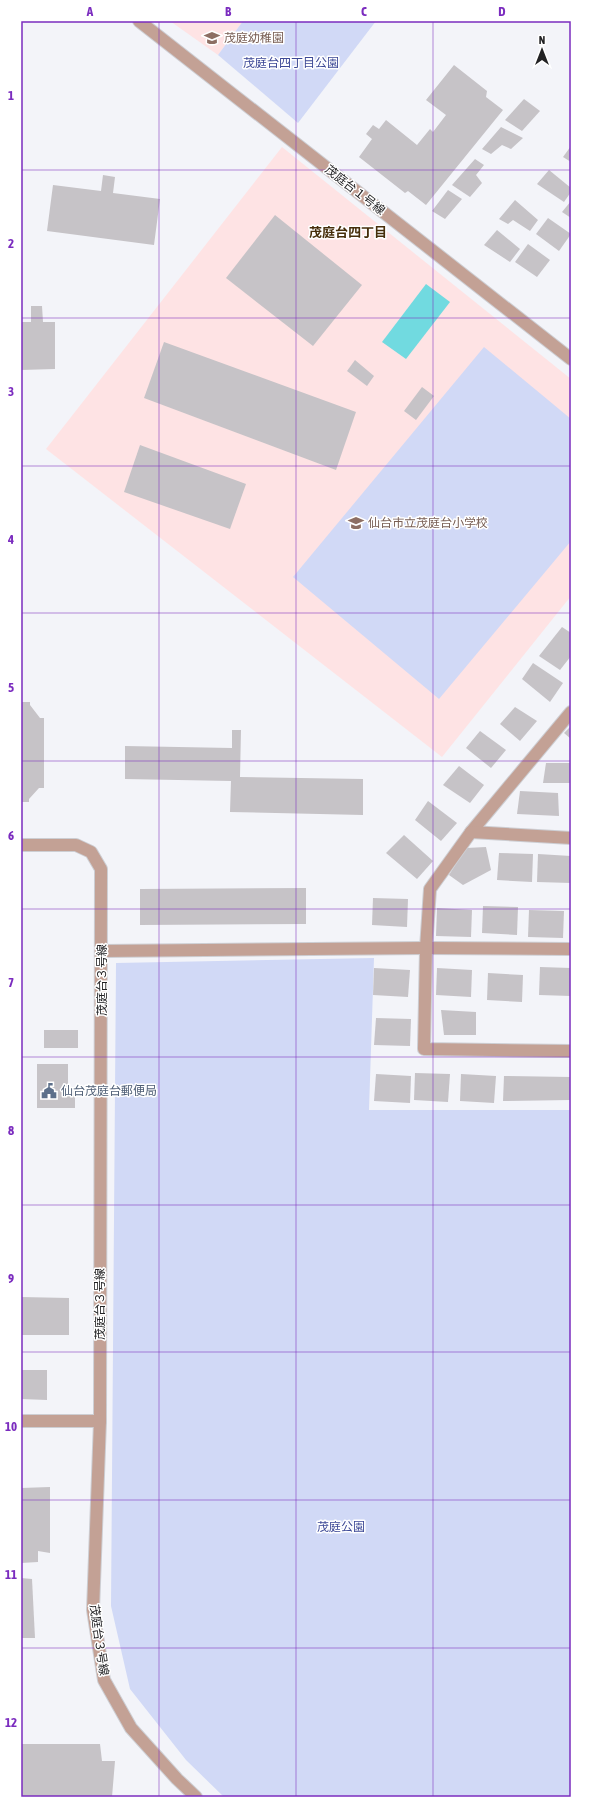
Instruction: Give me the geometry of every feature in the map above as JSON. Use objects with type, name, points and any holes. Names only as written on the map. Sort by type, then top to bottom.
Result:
[{"type":"street","name":"茂庭台１号線","points":[[139,21],[571,359]]},
{"type":"street","points":[[571,712],[472,832],[430,889],[426,948],[424,1049],[571,1052]]},
{"type":"street","points":[[472,832],[571,838]]},
{"type":"street","name":"茂庭台３号線","points":[[21,845],[76,845],[91,852],[101,869],[100,1421],[93,1610],[104,1680],[131,1728],[177,1779],[196,1797]]},
{"type":"street","points":[[102,951],[426,948],[571,949]]},
{"type":"street","points":[[21,1421],[100,1421]]},
{"type":"shaded area","name":"茂庭幼稚園","points":[[170,21],[243,21],[218,55]]},
{"type":"shaded area","name":"仙台市立茂庭台小学校","points":[[282,147],[571,379],[571,596],[442,757],[46,449]]},
{"type":"green space","name":"茂庭台四丁目公園","points":[[243,21],[376,21],[298,123],[218,55]]},
{"type":"green space","points":[[484,347],[571,419],[571,541],[439,699],[293,577]]},
{"type":"green space","name":"茂庭公園","points":[[374,958],[369,1110],[571,1110],[571,1797],[224,1797],[186,1760],[130,1689],[111,1606],[116,963]]},
{"type":"water","points":[[426,284],[450,302],[406,359],[382,342]]},
{"type":"building","points":[[454,65],[487,91],[486,97],[503,110],[426,205],[408,191],[405,193],[359,157],[372,139],[366,134],[373,125],[379,129],[386,120],[417,145],[430,129],[433,132],[446,115],[426,100]]},
{"type":"building","points":[[524,99],[540,111],[522,131],[505,120]]},
{"type":"building","points":[[501,127],[523,138],[511,149],[502,145],[491,154],[482,149]]},
{"type":"building","points":[[571,146],[571,162],[563,157]]},
{"type":"building","points":[[475,159],[484,165],[476,175],[482,183],[470,197],[452,185]]},
{"type":"building","points":[[549,170],[571,188],[571,192],[564,202],[537,184]]},
{"type":"building","points":[[103,175],[115,177],[113,193],[160,199],[154,245],[47,231],[53,185],[101,191]]},
{"type":"building","points":[[448,190],[462,199],[445,219],[432,211]]},
{"type":"building","points":[[515,200],[538,220],[530,231],[513,220],[508,224],[499,219]]},
{"type":"building","points":[[571,201],[571,218],[562,212]]},
{"type":"building","points":[[275,215],[362,285],[313,346],[226,278]]},
{"type":"building","points":[[548,218],[571,234],[559,251],[536,234]]},
{"type":"building","points":[[497,230],[520,249],[510,262],[484,245]]},
{"type":"building","points":[[528,244],[550,260],[537,277],[515,262]]},
{"type":"building","points":[[31,306],[42,306],[43,322],[55,322],[55,369],[21,370],[21,322],[31,322]]},
{"type":"building","points":[[164,342],[356,412],[336,470],[144,398]]},
{"type":"building","points":[[355,360],[374,376],[367,386],[347,371]]},
{"type":"building","points":[[422,387],[434,396],[416,420],[404,411]]},
{"type":"building","points":[[140,445],[246,484],[230,529],[124,492]]},
{"type":"building","points":[[562,627],[571,633],[571,656],[560,670],[539,656]]},
{"type":"building","points":[[533,663],[563,683],[550,702],[522,679]]},
{"type":"building","points":[[21,702],[30,702],[30,705],[40,718],[44,718],[44,788],[39,788],[29,799],[29,802],[21,802]]},
{"type":"building","points":[[515,707],[537,721],[520,741],[500,724]]},
{"type":"building","points":[[571,726],[571,739],[564,733]]},
{"type":"building","points":[[232,730],[241,730],[240,777],[363,779],[363,815],[230,812],[231,781],[125,779],[125,746],[232,748]]},
{"type":"building","points":[[480,731],[506,750],[491,768],[466,748]]},
{"type":"building","points":[[546,763],[571,763],[571,783],[543,783]]},
{"type":"building","points":[[459,766],[484,785],[470,803],[443,785]]},
{"type":"building","points":[[520,791],[558,793],[559,816],[517,814]]},
{"type":"building","points":[[428,801],[457,823],[441,841],[415,820]]},
{"type":"building","points":[[404,835],[433,861],[417,879],[386,853]]},
{"type":"building","points":[[486,847],[491,870],[463,885],[449,875],[466,848]]},
{"type":"building","points":[[499,853],[533,854],[532,882],[497,880]]},
{"type":"building","points":[[538,854],[571,856],[571,883],[537,882]]},
{"type":"building","points":[[306,888],[306,924],[140,925],[140,889]]},
{"type":"building","points":[[373,898],[408,899],[407,927],[372,925]]},
{"type":"building","points":[[483,906],[518,907],[517,935],[482,933]]},
{"type":"building","points":[[437,908],[472,910],[471,937],[436,936]]},
{"type":"building","points":[[529,910],[564,911],[563,938],[528,937]]},
{"type":"building","points":[[540,967],[571,968],[571,996],[539,995]]},
{"type":"building","points":[[374,968],[410,970],[408,997],[373,995]]},
{"type":"building","points":[[437,968],[472,970],[471,997],[436,995]]},
{"type":"building","points":[[488,973],[523,975],[522,1002],[487,1000]]},
{"type":"building","points":[[441,1010],[476,1012],[476,1035],[444,1035]]},
{"type":"building","points":[[376,1018],[411,1019],[410,1046],[374,1045]]},
{"type":"building","points":[[44,1030],[78,1030],[78,1048],[44,1048]]},
{"type":"building","points":[[37,1064],[68,1064],[68,1091],[75,1091],[75,1108],[37,1108]]},
{"type":"building","points":[[415,1073],[450,1074],[448,1102],[414,1100]]},
{"type":"building","points":[[376,1074],[411,1076],[410,1103],[374,1101]]},
{"type":"building","points":[[461,1074],[496,1076],[494,1103],[460,1101]]},
{"type":"building","points":[[504,1076],[571,1077],[570,1100],[503,1101]]},
{"type":"building","points":[[21,1297],[69,1298],[69,1335],[21,1335]]},
{"type":"building","points":[[21,1370],[47,1370],[47,1400],[21,1399]]},
{"type":"building","points":[[50,1487],[50,1553],[38,1551],[38,1562],[21,1563],[21,1488]]},
{"type":"building","points":[[21,1578],[32,1579],[35,1638],[21,1638]]},
{"type":"building","points":[[21,1744],[100,1744],[102,1761],[115,1761],[112,1797],[21,1797]]},
{"type":"place","name":"茂庭幼稚園","points":[[212,38]]},
{"type":"place","name":"仙台市立茂庭台小学校","points":[[356,523]]},
{"type":"place","name":"仙台茂庭台郵便局","points":[[49,1091]]},
{"type":"district","name":"茂庭台四丁目","points":[[348,232]]}]
